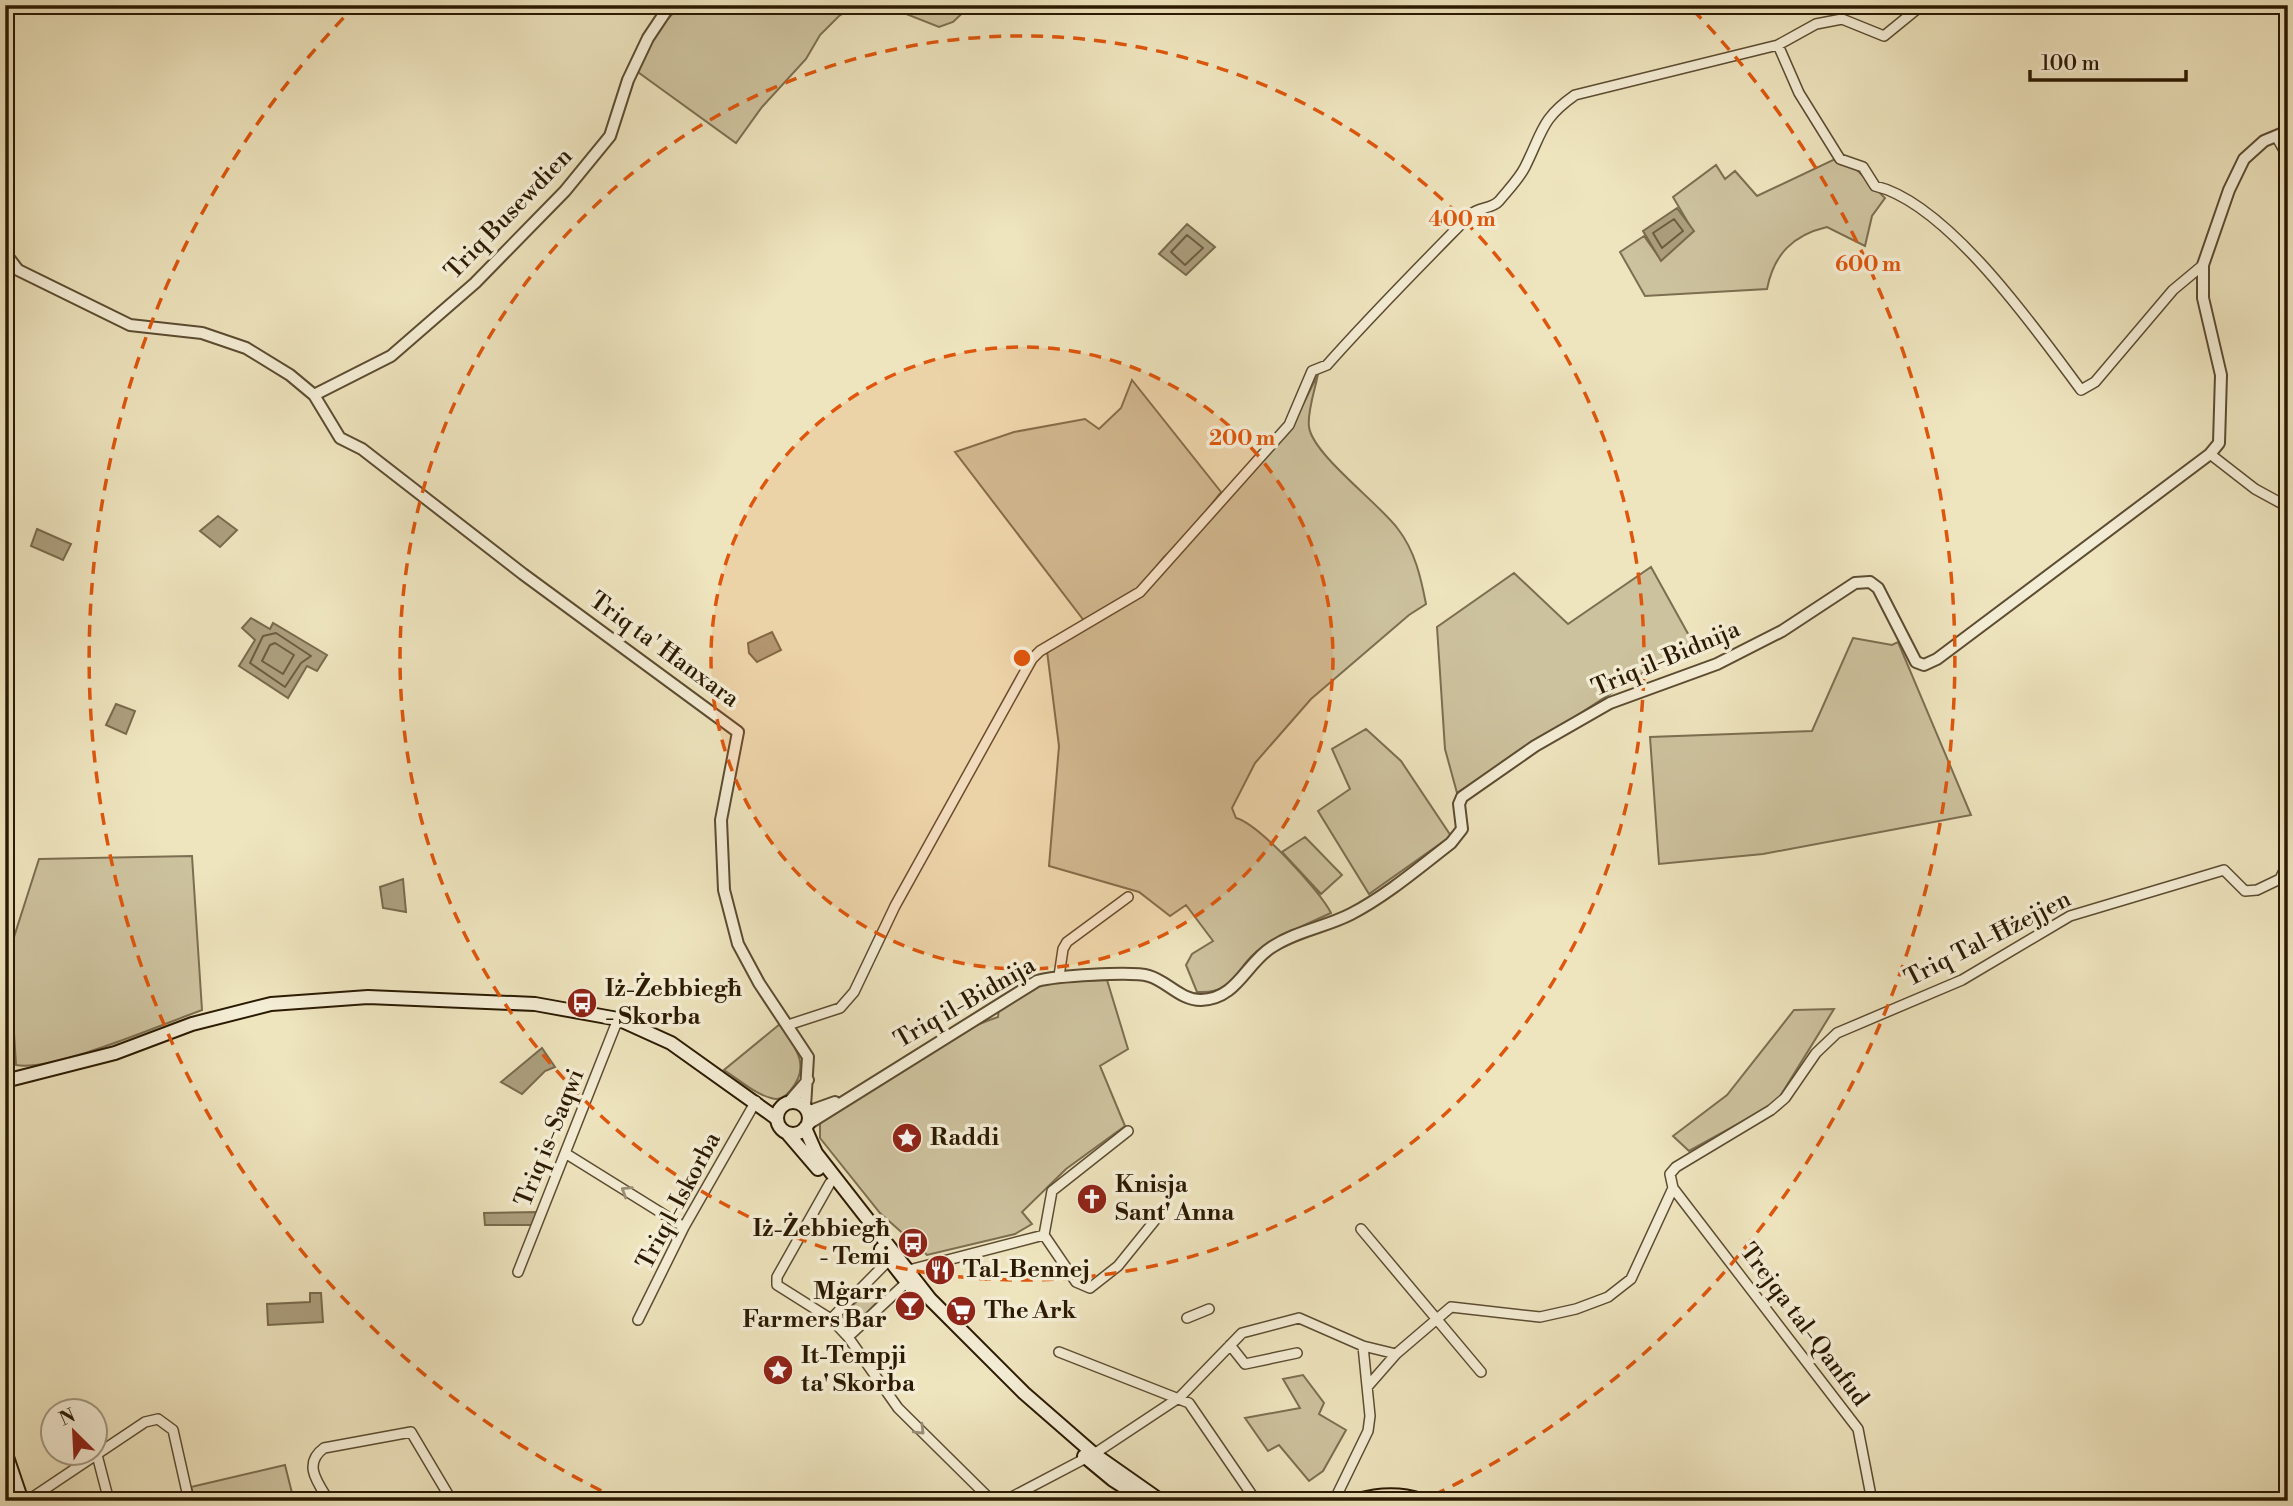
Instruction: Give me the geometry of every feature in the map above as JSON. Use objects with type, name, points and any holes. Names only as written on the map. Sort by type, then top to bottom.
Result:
[{"type":"main road","points":[[5,1081],[115,1053],[192,1024],[271,1004],[382,997],[535,1004],[618,1019],[671,1043],[756,1101],[782,1109],[797,1103],[806,1118],[816,1153],[904,1276]]},
{"type":"main road","points":[[782,1109],[779,1128],[788,1134],[830,1184],[889,1260],[989,1369],[1090,1456],[1113,1480],[1146,1501]]},
{"type":"main road","points":[[788,1134],[797,1134],[806,1118]]},
{"type":"main road","points":[[5,1451],[25,1501]]},
{"type":"main road","points":[[1090,1456],[1161,1501]]},
{"type":"main road","points":[[1358,1501],[1378,1496],[1409,1497],[1421,1501]]},
{"type":"street","name":"Triq Busewdien","points":[[314,395],[391,356],[475,283],[565,191],[610,136],[628,80],[643,48],[670,5]]},
{"type":"street","points":[[788,1025],[840,1008],[854,992],[895,906],[1032,659],[1040,651],[1140,592],[1289,425],[1312,371],[1327,365],[1395,288],[1439,250],[1474,211],[1496,205],[1522,173],[1545,123],[1562,102],[1575,94],[1778,45],[1816,24],[1842,19],[1884,36],[1922,5]]},
{"type":"street","points":[[1778,45],[1799,93],[1840,159],[1863,167],[1875,187],[1890,190],[1922,210],[1953,237],[2025,314],[2081,390],[2095,382],[2173,290],[2203,265]]},
{"type":"street","points":[[2288,131],[2277,138],[2264,141],[2244,159],[2203,265],[2203,298],[2221,375],[2218,443],[2210,454],[2255,489],[2288,507]]},
{"type":"street","points":[[2277,138],[2288,157]]},
{"type":"street","points":[[5,253],[18,270],[130,325],[202,333],[246,348],[290,375],[314,395]]},
{"type":"street","name":"Triq ta' Ħanxara","points":[[314,395],[340,438],[362,449],[523,574],[738,732],[722,820],[724,890],[738,944],[759,983],[808,1057],[806,1118]]},
{"type":"street","name":"Triq il-Bidnija","points":[[806,1118],[841,1101],[1028,986],[1059,976],[1141,975],[1154,978],[1192,999],[1206,1000],[1222,994],[1235,986],[1272,946],[1352,914],[1443,849],[1462,830],[1459,804],[1465,794],[1594,710],[1638,691],[1710,668],[1782,631],[1844,589],[1862,582],[1878,588],[1916,662],[1929,663],[2074,559],[2210,454]]},
{"type":"street","name":"Triq Tal-Ħżejjen","points":[[1674,1188],[1670,1174],[1676,1167],[1771,1110],[1785,1098],[1816,1053],[1837,1033],[1962,980],[2080,912],[2224,870],[2245,891],[2257,890],[2280,879],[2288,862]]},
{"type":"street","points":[[1059,976],[1063,949],[1067,942],[1128,897]]},
{"type":"street","name":"Triq is-Saqwi","points":[[518,1272],[618,1019]]},
{"type":"street","points":[[782,1109],[808,1080]]},
{"type":"street","name":"Triq l-Iskorba","points":[[638,1320],[684,1227],[756,1101]]},
{"type":"street","points":[[1128,1131],[1052,1191],[1044,1235],[1076,1282],[1090,1288],[1118,1266],[1156,1219]]},
{"type":"street","points":[[565,1153],[684,1227]]},
{"type":"street","points":[[830,1184],[777,1277],[778,1285],[831,1319],[848,1337],[898,1408],[992,1501]]},
{"type":"street","points":[[1368,1387],[1396,1354],[1437,1322],[1451,1307],[1540,1317],[1576,1310],[1608,1297],[1631,1279],[1674,1188]]},
{"type":"street","name":"Trejqa tal-Qanfud","points":[[1674,1188],[1858,1429],[1872,1501]]},
{"type":"street","points":[[1361,1230],[1481,1372]]},
{"type":"street","points":[[848,1337],[904,1276],[1044,1235]]},
{"type":"street","points":[[831,1319],[889,1260]]},
{"type":"street","points":[[1187,1318],[1209,1309]]},
{"type":"street","points":[[1004,1501],[1021,1497],[1180,1397],[1242,1333],[1299,1318],[1363,1346],[1396,1354]]},
{"type":"street","points":[[1230,1345],[1245,1364],[1297,1353]]},
{"type":"street","points":[[1334,1501],[1368,1431],[1368,1387],[1363,1346]]},
{"type":"street","points":[[1059,1352],[1180,1397],[1189,1403],[1256,1501]]},
{"type":"street","points":[[108,1448],[152,1419],[164,1421],[173,1430],[189,1501]]},
{"type":"street","points":[[329,1501],[313,1473],[314,1458],[324,1448],[411,1432],[452,1501]]},
{"type":"street","points":[[25,1501],[77,1468]]},
{"type":"street","points":[[100,1468],[108,1501]]},
{"type":"shaded area","points":[[681,5],[857,5],[839,16],[820,35],[806,59],[762,107],[736,143],[635,70],[656,31]]},
{"type":"shaded area","points":[[899,5],[971,5],[953,22],[939,27],[906,14]]},
{"type":"shaded area","points":[[1835,159],[1855,168],[1885,198],[1872,216],[1865,246],[1827,227],[1804,235],[1780,256],[1767,289],[1645,296],[1620,252],[1644,236],[1661,260],[1693,231],[1673,197],[1716,165],[1725,179],[1735,171],[1757,196]]},
{"type":"shaded area","points":[[1318,374],[1309,415],[1313,438],[1334,465],[1404,537],[1416,565],[1426,604],[1409,615],[1311,699],[1255,763],[1232,808],[1236,818],[1259,832],[1288,860],[1331,913],[1261,948],[1221,989],[1197,992],[1186,965],[1192,954],[1213,941],[1186,905],[1170,916],[1139,892],[1049,866],[1059,746],[1047,651],[1142,594],[1293,425]]},
{"type":"shaded area","points":[[1132,380],[1221,492],[1182,542],[1164,557],[1139,588],[1085,622],[955,452],[1014,432],[1085,419],[1099,429],[1121,408]]},
{"type":"shaded area","points":[[1651,567],[1692,641],[1457,793],[1445,749],[1437,627],[1514,573],[1568,624]]},
{"type":"shaded area","points":[[1853,638],[1892,645],[1898,642],[1971,815],[1763,854],[1659,864],[1650,737],[1812,731]]},
{"type":"shaded area","points":[[1366,729],[1401,761],[1451,836],[1369,894],[1318,811],[1350,789],[1332,749]]},
{"type":"shaded area","points":[[1305,837],[1342,875],[1321,894],[1282,852]]},
{"type":"shaded area","points":[[192,856],[202,1010],[80,1054],[33,1065],[16,1065],[12,1001],[14,937],[39,859]]},
{"type":"shaded area","points":[[1107,980],[1128,1049],[1100,1066],[1125,1126],[1066,1169],[1022,1212],[1032,1224],[1015,1234],[927,1255],[880,1213],[820,1138],[820,1123],[883,1078],[930,1049],[976,1025],[998,1017],[999,1007],[1044,982]]},
{"type":"shaded area","points":[[1834,1009],[1776,1103],[1689,1151],[1673,1136],[1727,1095],[1794,1010]]},
{"type":"shaded area","points":[[780,1024],[796,1049],[800,1073],[790,1091],[777,1099],[759,1093],[724,1070]]},
{"type":"shaded area","points":[[872,1286],[883,1296],[853,1327],[842,1316]]},
{"type":"shaded area","points":[[1303,1375],[1324,1403],[1319,1414],[1346,1430],[1323,1471],[1309,1481],[1279,1445],[1268,1451],[1245,1418],[1300,1408],[1283,1379]]},
{"type":"shaded area","points":[[285,1465],[294,1501],[195,1501],[191,1487]]},
{"type":"water","points":[[1677,208],[1694,231],[1661,261],[1643,231]]},
{"type":"water","points":[[1187,224],[1215,247],[1186,275],[1159,254]]},
{"type":"water","points":[[218,516],[237,530],[220,547],[200,531]]},
{"type":"water","points":[[37,529],[71,544],[63,560],[31,546]]},
{"type":"water","points":[[251,618],[270,629],[273,623],[327,655],[317,671],[307,666],[288,698],[239,666],[255,640],[242,628]]},
{"type":"water","points":[[772,632],[781,650],[757,662],[749,653],[748,643]]},
{"type":"water","points":[[116,704],[135,711],[126,734],[106,725]]},
{"type":"water","points":[[403,879],[406,912],[383,908],[380,887]]},
{"type":"water","points":[[542,1048],[555,1067],[545,1071],[522,1094],[501,1082]]},
{"type":"water","points":[[540,1212],[534,1225],[485,1225],[484,1213]]},
{"type":"water","points":[[310,1293],[321,1293],[323,1322],[268,1325],[267,1304],[310,1302]]},
{"type":"place","name":"Iż-Żebbiegħ - Skorba","points":[[582,1003]]},
{"type":"place","name":"Raddi","points":[[907,1138]]},
{"type":"place","name":"Knisja Sant' Anna","points":[[1092,1199]]},
{"type":"place","name":"Iż-Żebbiegħ - Temi","points":[[913,1243]]},
{"type":"place","name":"Tal-Bennej","points":[[940,1270]]},
{"type":"place","name":"Mġarr Farmers Bar","points":[[910,1306]]},
{"type":"place","name":"The Ark","points":[[961,1311]]},
{"type":"place","name":"It-Tempji ta' Skorba","points":[[778,1370]]}]
